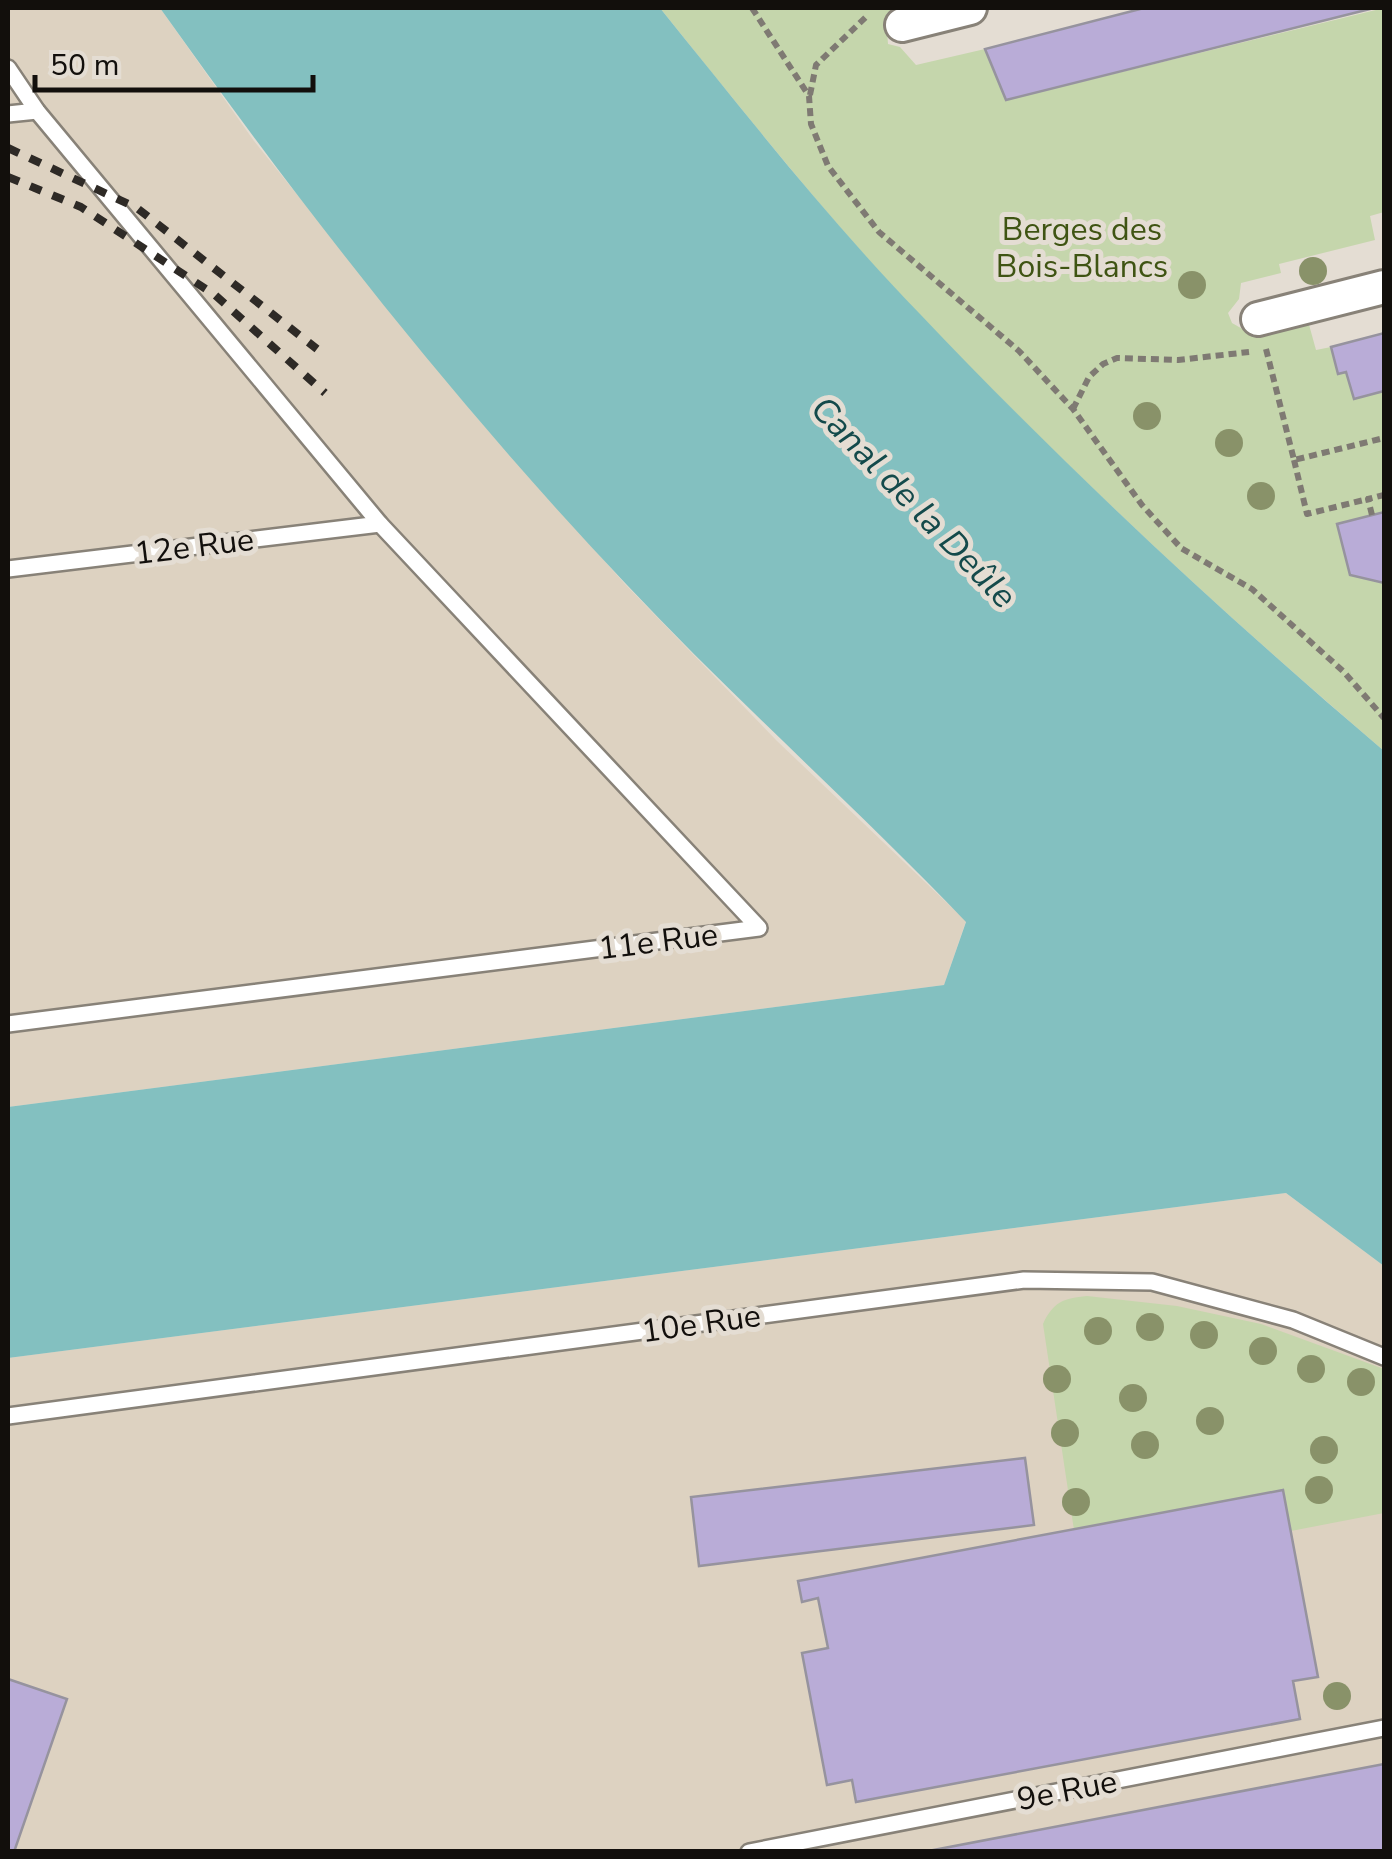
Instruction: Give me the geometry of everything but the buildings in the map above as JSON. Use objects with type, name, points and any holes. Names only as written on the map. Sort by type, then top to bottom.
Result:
[{"type":"street","points":[[890,16],[970,8]]},
{"type":"street","points":[[1262,334],[1384,287]]},
{"type":"lane","points":[[8,68],[37,111],[380,524]]},
{"type":"lane","points":[[8,114],[37,111]]},
{"type":"lane","name":"12e Rue","points":[[8,568],[380,524]]},
{"type":"lane","name":"11e Rue","points":[[8,1024],[759,928],[380,524]]},
{"type":"lane","name":"10e Rue","points":[[8,1416],[1024,1280],[1152,1282],[1293,1320],[1384,1357]]},
{"type":"lane","name":"9e Rue","points":[[749,1852],[1384,1728]]},
{"type":"path","points":[[752,8],[809,96]]},
{"type":"path","points":[[890,16],[816,66],[809,96],[811,124],[828,166],[879,232],[1019,351],[1073,409],[1142,506],[1180,548],[1266,600],[1344,672],[1384,718]]},
{"type":"path","points":[[1073,409],[1088,378],[1102,364],[1116,358],[1212,358],[1262,334],[1307,514],[1384,495]]},
{"type":"path","points":[[1294,460],[1384,438]]},
{"type":"path","points":[[1368,499],[1372,515]]},
{"type":"shaded area","points":[[8,8],[160,8],[254,141],[472,412],[625,584],[777,741],[966,921],[944,985],[8,1107]]},
{"type":"shaded area","points":[[1286,1193],[1384,1266],[1384,1851],[8,1851],[8,1358]]},
{"type":"green space","name":"Berges des Bois-Blancs","points":[[660,8],[908,8],[887,31],[888,44],[900,47],[916,65],[985,49],[1007,100],[1384,8],[1384,212],[1370,216],[1375,240],[1279,264],[1281,273],[1241,283],[1239,299],[1228,313],[1232,323],[1253,335],[1308,321],[1316,350],[1331,347],[1338,373],[1346,372],[1354,398],[1384,391],[1384,751],[1146,539],[975,372],[852,241]]},
{"type":"green space","points":[[1087,1296],[1177,1306],[1261,1324],[1384,1369],[1384,1513],[1291,1531],[1283,1491],[1074,1530],[1043,1324],[1060,1302]]},
{"type":"water","name":"Canal de la Deûle","points":[[160,8],[660,8],[819,202],[975,372],[1146,539],[1384,751],[1384,1266],[1286,1193],[8,1358],[8,1107],[944,985],[966,922],[668,628],[502,448],[326,232]]},
{"type":"railway","points":[[8,148],[137,208],[317,349]]},
{"type":"railway","points":[[8,177],[81,207],[215,295],[325,393]]}]
